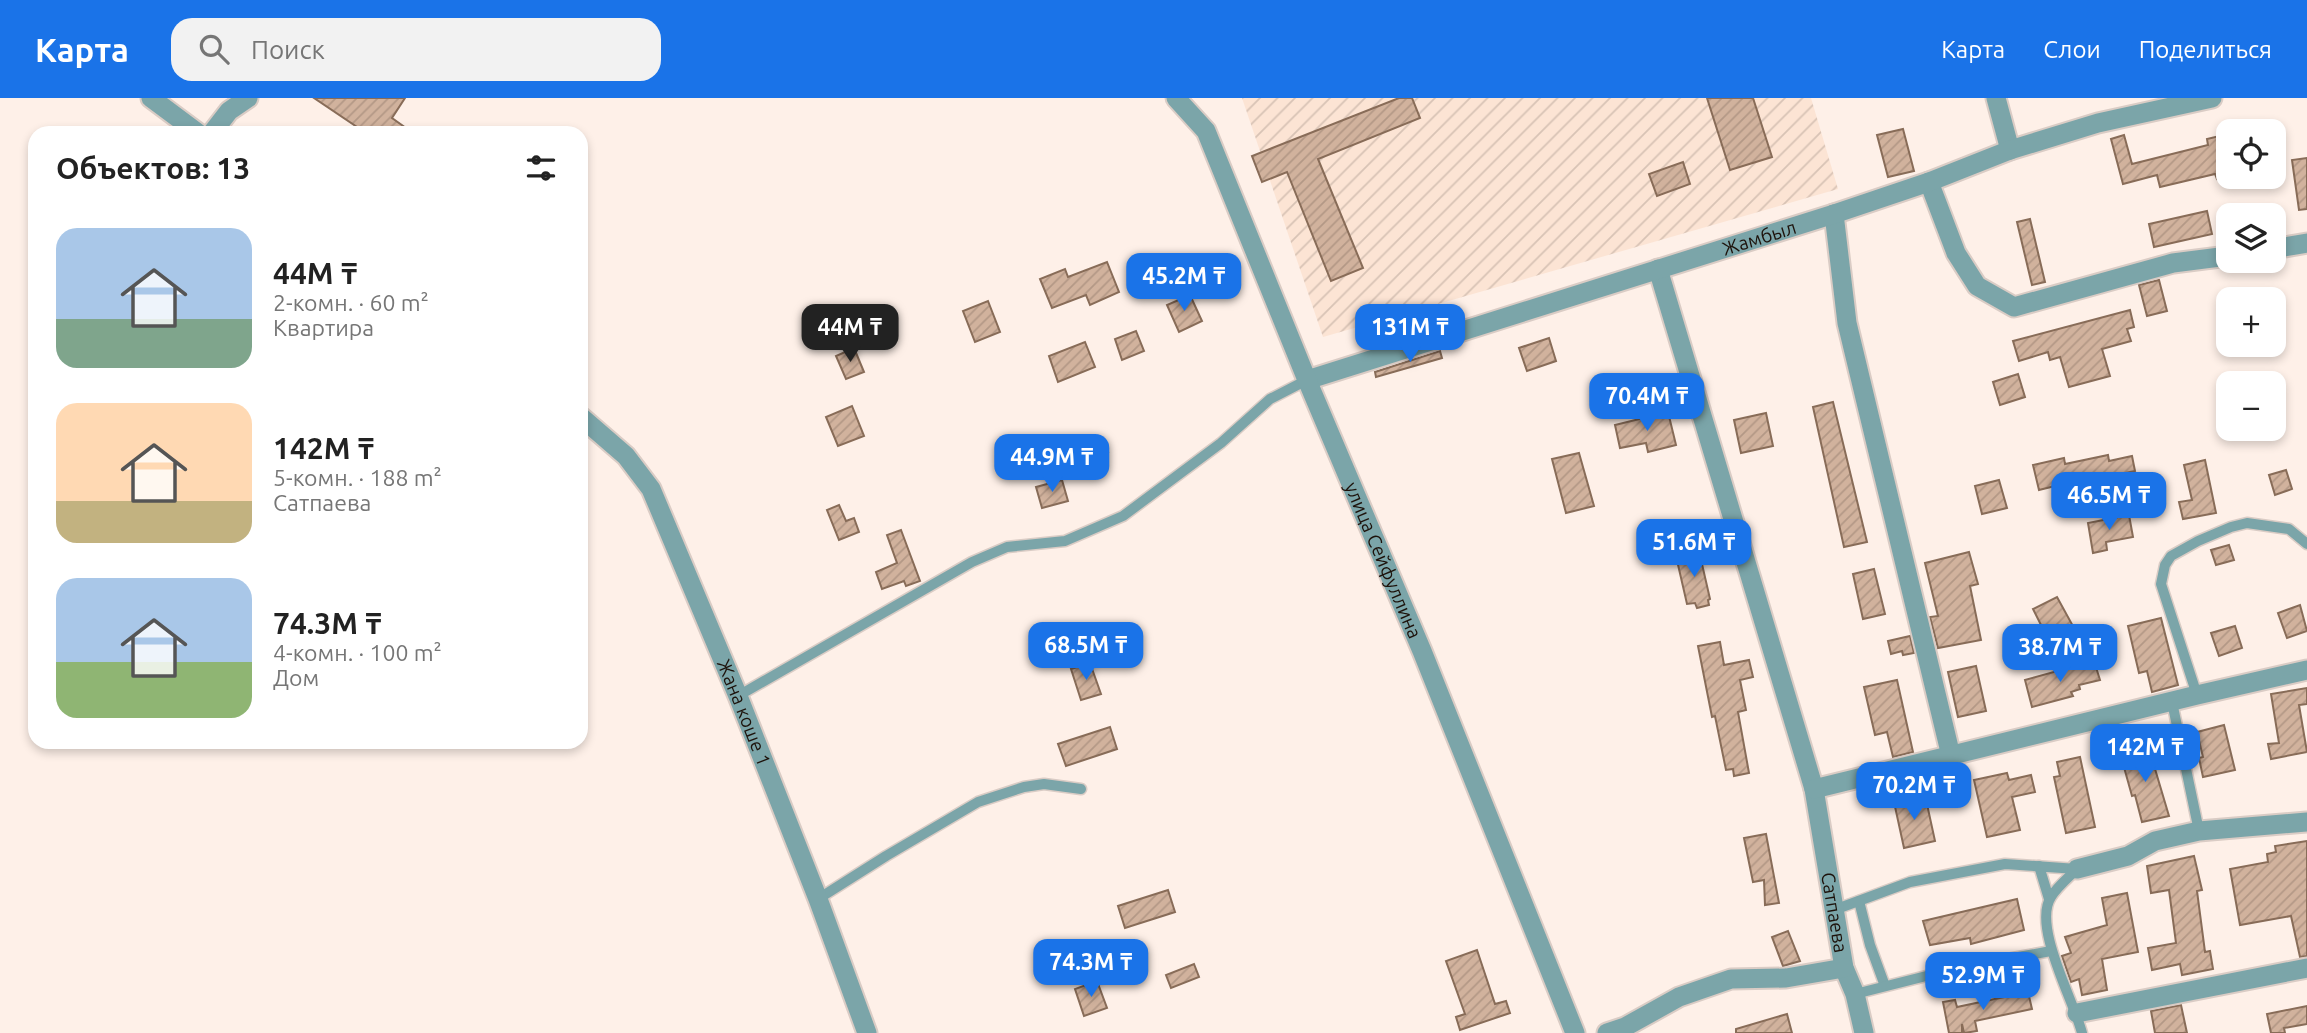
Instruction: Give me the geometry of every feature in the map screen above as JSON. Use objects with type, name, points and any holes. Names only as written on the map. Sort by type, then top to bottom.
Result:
[{"type":"street","points":[[151,98],[189,126]]},
{"type":"street","points":[[217,126],[229,111],[248,98]]},
{"type":"street","name":"улица Сейфуллина","points":[[1176,98],[1206,131],[1307,380],[1422,651],[1575,1033]]},
{"type":"street","points":[[1996,98],[2010,150]]},
{"type":"street","name":"Жамбыл","points":[[1307,380],[1834,214],[2010,150],[2098,123],[2212,98]]},
{"type":"street","points":[[1929,181],[1955,253],[1977,286],[2014,307],[2173,263],[2216,258]]},
{"type":"street","points":[[1834,214],[1847,323],[1951,756]]},
{"type":"street","points":[[2286,247],[2307,243]]},
{"type":"street","name":"Сатпаева","points":[[1658,269],[1814,789],[1844,968],[1855,994],[1864,1033]]},
{"type":"street","name":"Жана коше 1","points":[[588,423],[626,456],[651,489],[738,696],[818,899],[867,1033]]},
{"type":"street","points":[[1814,789],[2307,670]]},
{"type":"street","points":[[2077,869],[2128,856],[2155,841],[2199,831],[2307,822]]},
{"type":"street","points":[[1607,1033],[1625,1027],[1679,997],[1731,979],[1786,978],[1844,968]]},
{"type":"street","points":[[2077,1013],[2307,968]]},
{"type":"lane","points":[[738,696],[972,562],[1007,547],[1065,541],[1123,516],[1221,443],[1270,399],[1307,380]]},
{"type":"lane","points":[[2197,695],[2161,584],[2165,565],[2171,555],[2231,527],[2247,523],[2289,529],[2307,544]]},
{"type":"lane","points":[[2172,702],[2199,831]]},
{"type":"lane","points":[[818,899],[978,802],[1024,787],[1044,784],[1081,789]]},
{"type":"lane","points":[[1834,910],[1910,882],[2006,864],[2077,869]]},
{"type":"lane","points":[[2039,866],[2049,899],[2046,921],[2051,951],[2077,1013],[2082,1033]]},
{"type":"lane","points":[[2049,899],[2077,869]]},
{"type":"lane","points":[[1859,901],[1870,945],[1885,986]]},
{"type":"lane","points":[[1855,994],[1958,968],[2051,951]]},
{"type":"shaded area","points":[[1242,98],[1811,98],[1838,189],[1323,337]]},
{"type":"building","points":[[314,98],[405,98],[392,118],[403,126],[356,126]]},
{"type":"building","points":[[1399,98],[1412,98],[1420,118],[1318,159],[1363,268],[1331,281],[1287,172],[1262,182],[1252,156]]},
{"type":"building","points":[[1707,98],[1753,98],[1772,157],[1730,170]]},
{"type":"building","points":[[1903,129],[1914,171],[1888,177],[1877,135]]},
{"type":"building","points":[[2124,135],[2132,164],[2208,145],[2207,139],[2216,137],[2216,176],[2215,174],[2160,187],[2157,175],[2123,184],[2111,139]]},
{"type":"building","points":[[2307,158],[2307,209],[2299,210],[2292,160]]},
{"type":"building","points":[[1683,162],[1690,184],[1657,196],[1649,174]]},
{"type":"building","points":[[2207,211],[2212,234],[2154,247],[2149,224]]},
{"type":"building","points":[[2030,219],[2045,282],[2032,285],[2017,222]]},
{"type":"building","points":[[1107,262],[1119,292],[1090,305],[1086,295],[1052,308],[1040,279],[1065,269],[1068,277]]},
{"type":"building","points":[[2159,280],[2167,311],[2147,316],[2139,285]]},
{"type":"building","points":[[1190,295],[1202,321],[1179,332],[1167,305]]},
{"type":"building","points":[[988,301],[1000,332],[975,342],[963,311]]},
{"type":"building","points":[[2130,310],[2134,327],[2127,329],[2131,341],[2102,349],[2110,376],[2069,387],[2060,357],[2050,360],[2048,352],[2019,361],[2013,341]]},
{"type":"building","points":[[1136,331],[1144,351],[1122,360],[1115,339]]},
{"type":"building","points":[[1549,338],[1556,361],[1527,371],[1519,348]]},
{"type":"building","points":[[1085,342],[1095,367],[1058,382],[1049,356]]},
{"type":"building","points":[[854,348],[864,372],[846,379],[836,356]]},
{"type":"building","points":[[1440,351],[1442,358],[1376,377],[1375,372]]},
{"type":"building","points":[[2018,374],[2025,397],[2000,405],[1993,382]]},
{"type":"building","points":[[1833,402],[1867,542],[1844,547],[1813,407]]},
{"type":"building","points":[[852,406],[864,436],[838,446],[826,417]]},
{"type":"building","points":[[1668,412],[1676,445],[1648,452],[1646,443],[1620,448],[1615,425]]},
{"type":"building","points":[[1766,413],[1773,446],[1741,453],[1734,420]]},
{"type":"building","points":[[1031,438],[1040,459],[1024,465],[1015,445]]},
{"type":"building","points":[[1103,440],[1108,452],[1086,460],[1081,448]]},
{"type":"building","points":[[1579,453],[1594,506],[1566,513],[1552,459]]},
{"type":"building","points":[[2108,455],[2109,461],[2132,456],[2135,471],[2087,481],[2087,478],[2039,490],[2033,465],[2064,458],[2065,464]]},
{"type":"building","points":[[2205,460],[2216,513],[2183,519],[2179,502],[2192,500],[2184,465]]},
{"type":"building","points":[[2286,470],[2292,489],[2275,495],[2269,475]]},
{"type":"building","points":[[1062,480],[1068,501],[1042,508],[1036,487]]},
{"type":"building","points":[[1999,480],[2007,508],[1982,514],[1975,486]]},
{"type":"building","points":[[839,505],[846,521],[854,518],[859,532],[839,540],[827,510]]},
{"type":"building","points":[[2129,515],[2133,537],[2106,542],[2107,550],[2093,553],[2088,523]]},
{"type":"building","points":[[901,530],[920,581],[906,586],[904,581],[882,589],[876,572],[897,563],[887,535]]},
{"type":"building","points":[[2229,545],[2234,560],[2216,565],[2211,550]]},
{"type":"building","points":[[1699,551],[1710,599],[1709,605],[1697,608],[1695,603],[1687,604],[1676,556]]},
{"type":"building","points":[[1969,552],[1978,584],[1970,586],[1981,640],[1938,648],[1930,617],[1938,616],[1925,563]]},
{"type":"building","points":[[1874,569],[1885,614],[1863,619],[1853,574]]},
{"type":"building","points":[[2057,597],[2074,628],[2049,641],[2033,609]]},
{"type":"building","points":[[2300,605],[2307,631],[2287,638],[2278,613]]},
{"type":"building","points":[[2161,618],[2178,685],[2152,692],[2147,671],[2139,673],[2128,626]]},
{"type":"building","points":[[2235,626],[2242,648],[2219,656],[2211,633]]},
{"type":"building","points":[[1910,636],[1914,653],[1903,655],[1902,651],[1891,654],[1888,641]]},
{"type":"building","points":[[1720,642],[1724,665],[1749,660],[1753,677],[1740,680],[1746,710],[1738,712],[1749,773],[1734,776],[1733,769],[1726,770],[1698,646]]},
{"type":"building","points":[[2094,661],[2100,680],[2079,685],[2080,689],[2071,692],[2073,696],[2032,707],[2025,680]]},
{"type":"building","points":[[1090,663],[1101,694],[1081,700],[1071,669]]},
{"type":"building","points":[[1976,666],[1986,711],[1958,717],[1948,672]]},
{"type":"building","points":[[1897,680],[1913,752],[1893,757],[1887,732],[1875,735],[1864,687]]},
{"type":"building","points":[[2307,688],[2307,704],[2299,705],[2307,752],[2271,759],[2268,744],[2279,743],[2271,694]]},
{"type":"building","points":[[2224,725],[2235,770],[2203,777],[2199,758],[2203,757],[2197,732]]},
{"type":"building","points":[[1110,727],[1117,749],[1066,766],[1058,744]]},
{"type":"building","points":[[2147,742],[2169,816],[2142,822],[2122,760],[2133,757],[2130,747]]},
{"type":"building","points":[[2080,757],[2095,827],[2066,833],[2054,777],[2060,776],[2057,762]]},
{"type":"building","points":[[2007,773],[2009,780],[2031,775],[2035,792],[2012,797],[2020,830],[1987,837],[1974,780]]},
{"type":"building","points":[[1925,795],[1935,841],[1904,848],[1894,802]]},
{"type":"building","points":[[1766,834],[1779,903],[1765,905],[1764,880],[1753,882],[1744,838]]},
{"type":"building","points":[[2307,841],[2307,956],[2300,957],[2291,916],[2240,925],[2230,869],[2268,862],[2267,854],[2276,852],[2275,846]]},
{"type":"building","points":[[2194,856],[2202,890],[2197,891],[2205,952],[2210,951],[2213,969],[2182,975],[2180,964],[2152,970],[2148,948],[2176,943],[2169,890],[2151,893],[2147,866]]},
{"type":"building","points":[[1168,890],[1175,912],[1125,928],[1118,906]]},
{"type":"building","points":[[2127,893],[2138,952],[2102,959],[2107,990],[2082,995],[2079,979],[2071,982],[2062,956],[2071,953],[2065,937],[2107,925],[2102,898]]},
{"type":"building","points":[[2017,899],[2024,930],[1971,944],[1970,938],[1930,945],[1923,921]]},
{"type":"building","points":[[1788,931],[1800,961],[1783,966],[1772,937]]},
{"type":"building","points":[[1477,950],[1495,1004],[1506,1001],[1510,1013],[1460,1030],[1456,1017],[1465,1014],[1446,961]]},
{"type":"building","points":[[1194,964],[1199,977],[1171,988],[1166,975]]},
{"type":"building","points":[[1097,981],[1107,1008],[1084,1016],[1075,989]]},
{"type":"building","points":[[2028,992],[2032,1009],[1975,1021],[1977,1031],[1964,1033],[1962,1024],[1962,1033],[1949,1033],[1943,1002],[1955,1000],[1957,1007]]},
{"type":"building","points":[[2181,1005],[2187,1033],[2155,1033],[2151,1011]]},
{"type":"building","points":[[2307,1006],[2307,1024],[2284,1028],[2285,1033],[2271,1033],[2267,1014]]},
{"type":"building","points":[[1787,1014],[1792,1033],[1736,1033],[1736,1029]]}]
